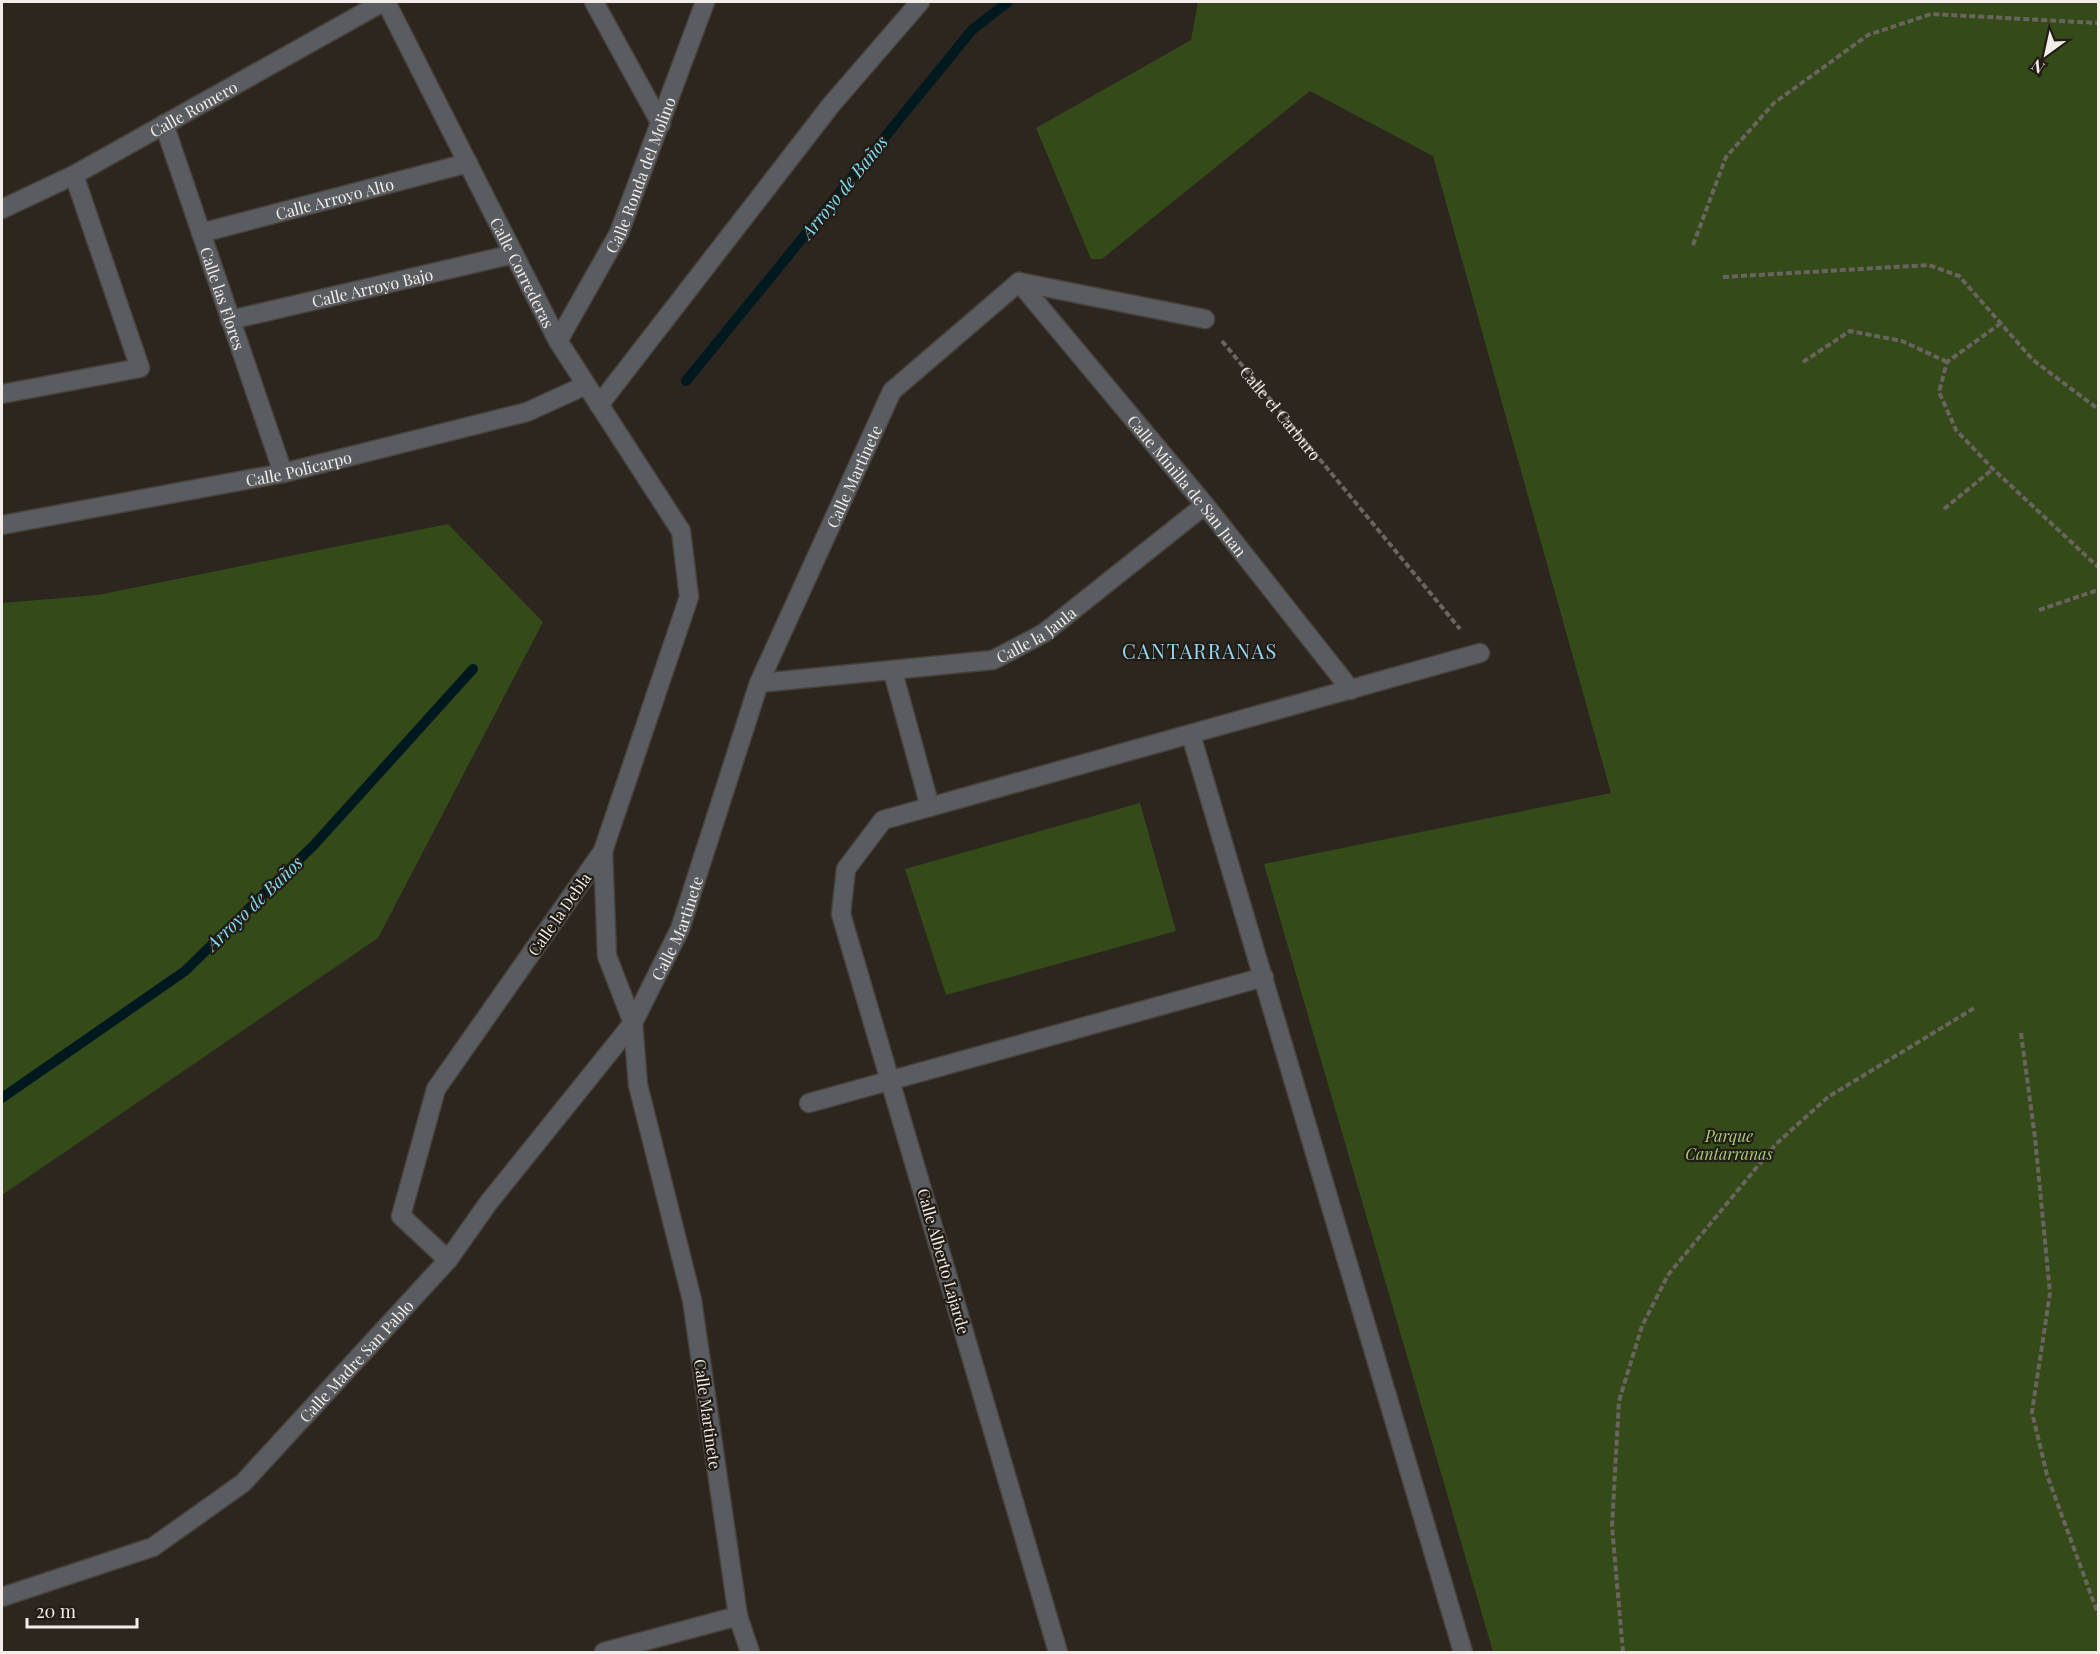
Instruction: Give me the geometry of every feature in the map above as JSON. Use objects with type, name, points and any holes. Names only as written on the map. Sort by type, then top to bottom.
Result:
[{"type":"street","name":"Calle Romero","points":[[2,208],[74,175],[384,2]]},
{"type":"street","name":"Calle Correderas","points":[[384,2],[558,341],[681,531]]},
{"type":"street","points":[[594,2],[661,124]]},
{"type":"street","name":"Calle Ronda del Molino","points":[[558,341],[619,233],[705,2]]},
{"type":"street","points":[[599,405],[831,105],[920,2]]},
{"type":"street","name":"Calle las Flores","points":[[164,124],[283,473]]},
{"type":"street","name":"Calle Arroyo Alto","points":[[201,233],[468,163]]},
{"type":"street","points":[[2,394],[140,368],[74,175]]},
{"type":"street","name":"Calle Arroyo Bajo","points":[[230,320],[514,254]]},
{"type":"street","points":[[1019,282],[1205,320]]},
{"type":"street","name":"Calle Minilla de San Juan","points":[[1019,282],[1205,505],[1351,690]]},
{"type":"street","name":"Calle Martinete","points":[[750,1653],[738,1616],[692,1300],[638,1085],[633,1023],[680,929],[759,683],[892,391],[1019,282]]},
{"type":"street","name":"Calle Policarpo","points":[[2,525],[283,473],[528,412],[586,385]]},
{"type":"street","name":"Calle la Jaula","points":[[759,683],[892,672],[993,660],[1044,633],[1205,505]]},
{"type":"street","name":"Calle la Debla","points":[[448,1260],[400,1216],[435,1089],[603,851],[689,597],[681,531]]},
{"type":"street","points":[[892,672],[930,807],[1480,652]]},
{"type":"street","points":[[1191,735],[1463,1653]]},
{"type":"street","name":"Calle Alberto Lajarde","points":[[930,807],[883,820],[846,869],[841,914],[1058,1653]]},
{"type":"street","points":[[603,851],[607,956],[633,1023]]},
{"type":"street","points":[[809,1103],[1264,977]]},
{"type":"street","name":"Calle Madre San Pablo","points":[[2,1598],[153,1547],[243,1483],[448,1260],[489,1202],[633,1023]]},
{"type":"street","points":[[604,1653],[738,1616]]},
{"type":"path","points":[[1692,245],[1726,158],[1774,103],[1868,35],[1931,14],[2098,23]]},
{"type":"path","points":[[1723,277],[1929,265],[1959,276],[2033,360],[2098,409]]},
{"type":"path","name":"Calle el Carburo","points":[[1205,320],[1480,652]]},
{"type":"path","points":[[2001,323],[1947,362],[1939,392],[1956,430],[1993,469],[2098,567]]},
{"type":"path","points":[[1803,362],[1850,331],[1902,341],[1947,362]]},
{"type":"path","points":[[1944,509],[1993,469]]},
{"type":"path","points":[[2039,609],[2098,590]]},
{"type":"path","points":[[1623,1653],[1612,1526],[1619,1401],[1642,1326],[1668,1275],[1776,1144],[1828,1097],[1976,1007]]},
{"type":"path","points":[[2022,1032],[2036,1138],[2050,1293],[2032,1412],[2047,1475],[2098,1614]]},
{"type":"green space","name":"Parque Cantarranas","points":[[1198,2],[2098,2],[2098,1652],[1493,1652],[1264,864],[1611,793],[1433,156],[1310,91],[1102,259],[1091,259],[1036,128],[1191,40]]},
{"type":"green space","points":[[448,524],[543,622],[378,938],[2,1195],[2,603],[98,595]]},
{"type":"green space","points":[[1140,803],[1176,931],[946,995],[905,869]]},
{"type":"waterway","name":"Arroyo de Baños","points":[[686,381],[972,30],[1008,2]]},
{"type":"waterway","name":"Arroyo de Baños","points":[[2,1098],[185,971],[314,845],[473,669]]},
{"type":"district","name":"CANTARRANAS","points":[[1200,650]]}]
